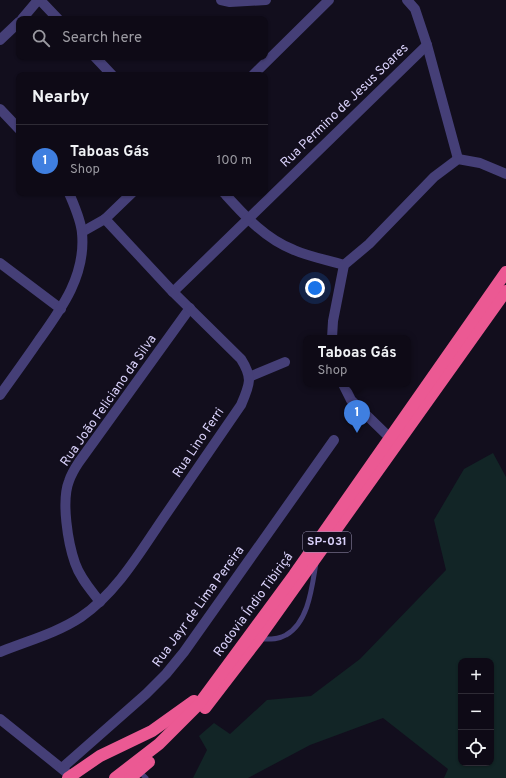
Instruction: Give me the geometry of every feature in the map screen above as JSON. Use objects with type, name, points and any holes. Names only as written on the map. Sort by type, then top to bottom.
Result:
[{"type":"highway","name":"Rodovia Índio Tibiriçá","points":[[115,778],[159,744],[182,722],[208,691],[294,575],[389,437],[443,364],[506,272]]},
{"type":"highway","name":"Rodovia Índio Tibiriçá","points":[[138,775],[187,728],[217,694],[317,557],[506,291]]},
{"type":"highway","points":[[67,774],[152,731],[208,691]]},
{"type":"street","points":[[25,16],[39,0],[55,16]]},
{"type":"street","points":[[221,0],[230,2],[266,0]]},
{"type":"street","points":[[256,72],[329,0]]},
{"type":"street","points":[[407,0],[414,9],[426,45],[458,159]]},
{"type":"street","points":[[0,40],[16,25]]},
{"type":"street","name":"Rua Permino de Jesus Soares","points":[[248,220],[426,45]]},
{"type":"street","points":[[98,60],[109,72]]},
{"type":"street","points":[[0,109],[16,126]]},
{"type":"street","points":[[332,335],[333,320],[344,265],[369,244],[434,177],[458,159],[480,163],[506,174]]},
{"type":"street","points":[[0,395],[61,309],[72,290],[80,269],[82,232],[70,196]]},
{"type":"street","points":[[82,232],[106,219],[129,196]]},
{"type":"street","points":[[227,196],[248,220],[278,243],[294,250],[344,265]]},
{"type":"street","points":[[106,219],[173,292],[241,358],[249,372],[249,377],[285,362]]},
{"type":"street","points":[[173,292],[248,220]]},
{"type":"street","points":[[0,263],[61,309]]},
{"type":"street","name":"Rua João Feliciano da Silva","points":[[100,602],[82,578],[75,563],[66,518],[65,499],[68,482],[79,462],[190,308]]},
{"type":"street","name":"Rua Lino Ferri","points":[[0,652],[56,630],[80,617],[100,602],[124,574],[241,405],[249,386],[249,377]]},
{"type":"street","points":[[344,387],[351,400],[389,437]]},
{"type":"street","name":"Rua Jayr de Lima Pereira","points":[[67,774],[166,674],[184,652],[334,440]]},
{"type":"street","points":[[0,719],[67,774]]},
{"type":"lane","points":[[258,639],[277,639],[286,636],[296,627],[304,613],[310,597],[317,557]]},
{"type":"green space","points":[[493,453],[506,477],[506,778],[444,778],[448,769],[383,718],[310,745],[248,778],[193,778],[207,750],[199,736],[214,723],[230,734],[267,700],[311,696],[360,659],[446,570],[434,520],[464,469]]},
{"type":"place","name":"Taboas Gás","points":[[357,433]]}]
